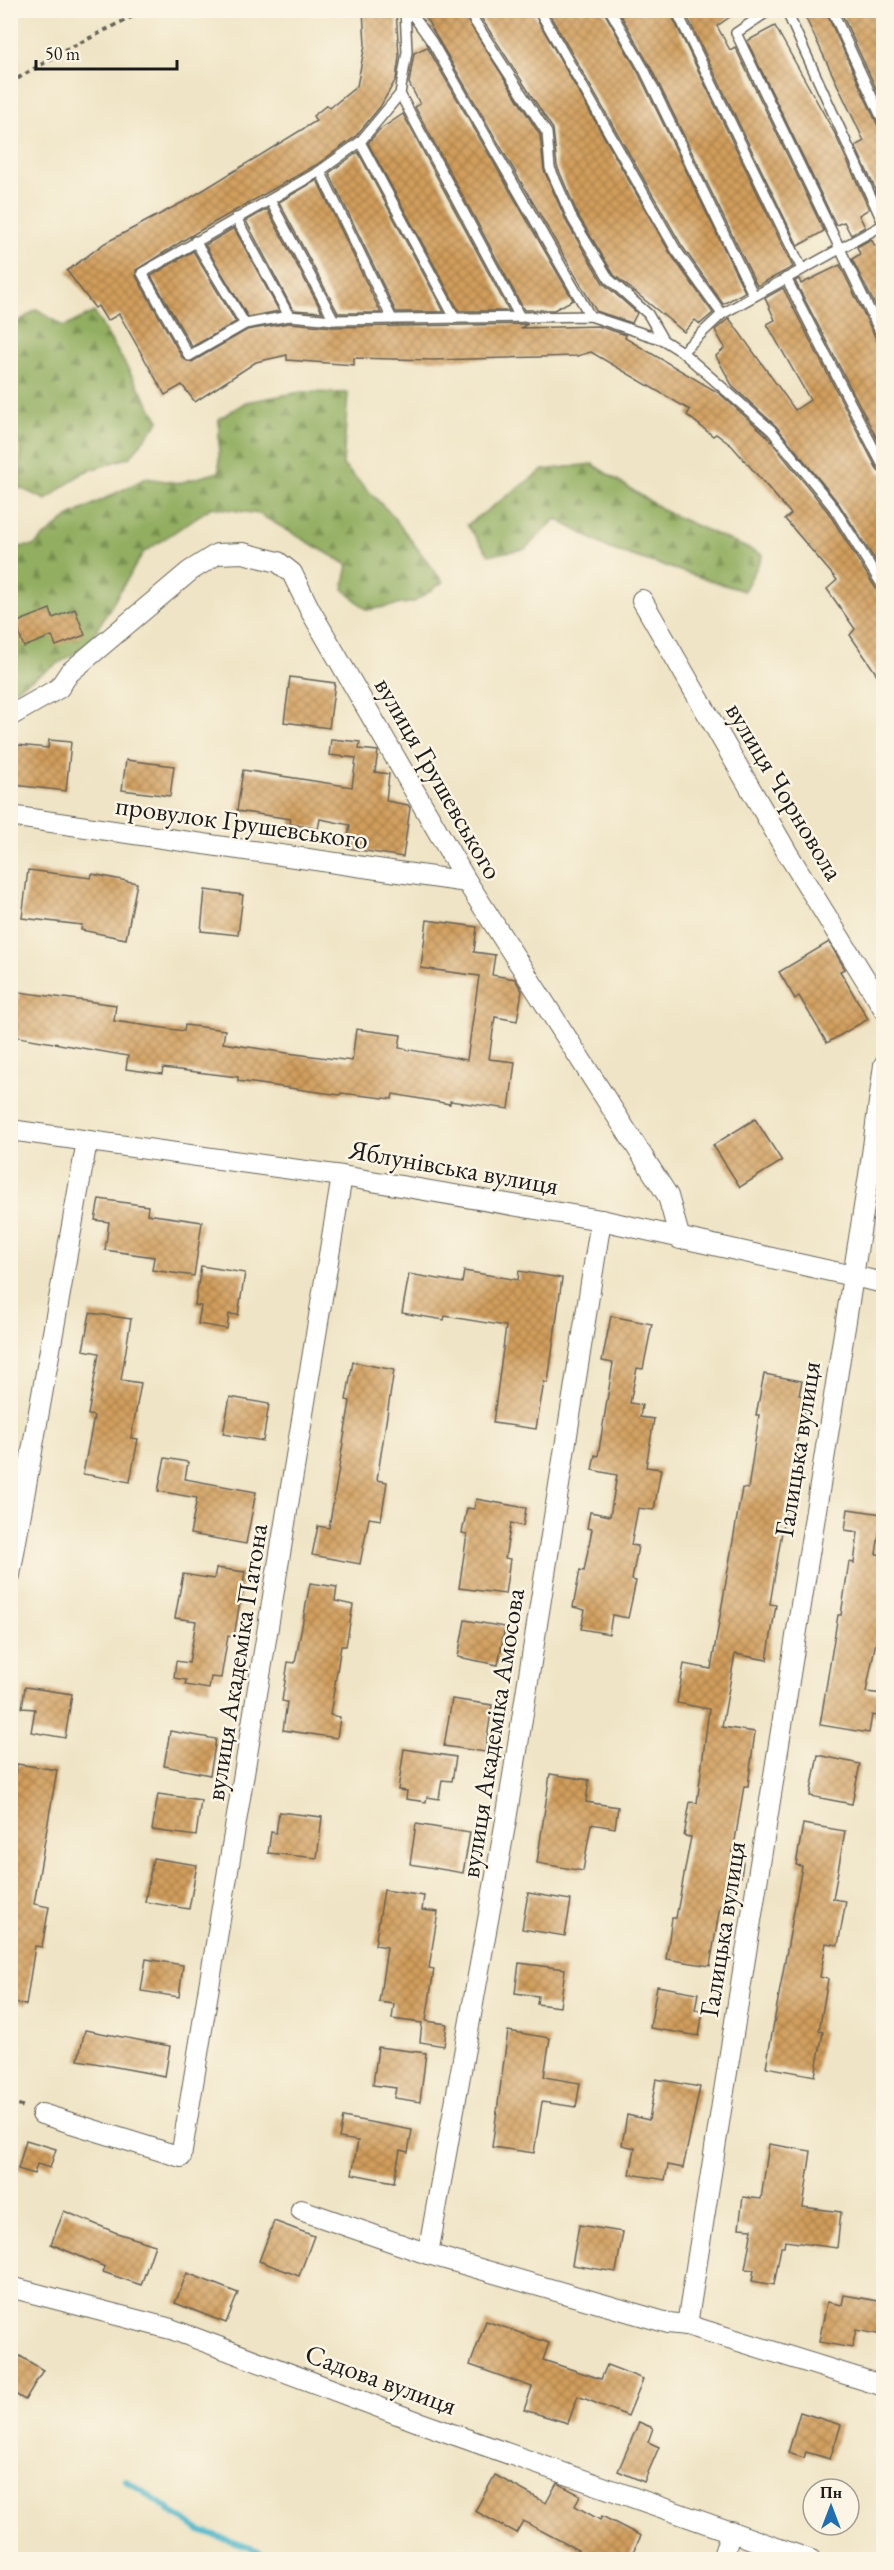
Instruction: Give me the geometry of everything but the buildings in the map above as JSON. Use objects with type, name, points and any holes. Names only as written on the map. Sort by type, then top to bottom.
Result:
[{"type":"street","name":"вулиця Грушевського","points":[[10,716],[59,688],[69,673],[190,571],[217,554],[243,553],[278,562],[292,573],[310,610],[467,882],[668,1196],[680,1239]]},
{"type":"street","name":"вулиця Чорновола","points":[[642,600],[783,844],[884,1009]]},
{"type":"street","name":"провулок Грушевського","points":[[10,816],[467,882]]},
{"type":"street","points":[[851,1276],[884,1065]]},
{"type":"street","name":"Яблунівська вулиця","points":[[10,1130],[342,1176],[601,1220],[884,1283]]},
{"type":"street","points":[[10,1575],[87,1141]]},
{"type":"street","name":"вулиця Академіка Патона","points":[[42,2114],[181,2157],[342,1176]]},
{"type":"street","name":"вулиця Академіка Амосова","points":[[428,2254],[506,1820],[601,1220]]},
{"type":"street","name":"Галицька вулиця","points":[[687,2325],[851,1276]]},
{"type":"street","points":[[301,2210],[428,2254],[668,2323],[687,2325],[884,2386]]},
{"type":"street","name":"Садова вулиця","points":[[10,2286],[171,2330],[421,2423],[811,2559]]},
{"type":"street","points":[[722,2559],[731,2532]]},
{"type":"lane","points":[[407,10],[407,52],[400,94],[360,142],[320,171],[142,273],[189,356],[245,324],[290,316],[334,320],[590,316],[663,340],[682,352],[771,430],[834,508],[884,588]]},
{"type":"lane","points":[[407,10],[432,42],[590,316]]},
{"type":"lane","points":[[538,10],[676,250],[722,314]]},
{"type":"lane","points":[[610,10],[645,71],[754,296]]},
{"type":"lane","points":[[676,10],[802,269]]},
{"type":"lane","points":[[770,10],[736,33],[884,340]]},
{"type":"lane","points":[[682,352],[722,314],[883,225],[786,10]]},
{"type":"lane","points":[[832,10],[884,123]]},
{"type":"lane","points":[[468,11],[547,133],[550,168],[573,220],[609,279],[648,314],[663,340]]},
{"type":"lane","points":[[400,94],[520,317]]},
{"type":"lane","points":[[360,142],[455,318]]},
{"type":"lane","points":[[320,171],[392,319]]},
{"type":"lane","points":[[270,200],[334,320]]},
{"type":"lane","points":[[236,218],[290,316]]},
{"type":"lane","points":[[195,241],[245,324]]},
{"type":"lane","points":[[786,278],[884,468]]},
{"type":"path","points":[[10,83],[66,50],[145,10]]},
{"type":"green space","points":[[37,309],[64,327],[94,312],[159,421],[130,457],[84,472],[46,500],[18,487],[22,451],[11,422],[11,327]]},
{"type":"green space","points":[[301,392],[348,393],[343,465],[392,515],[443,582],[414,602],[367,610],[343,589],[348,565],[259,514],[212,507],[143,553],[87,646],[11,692],[11,547],[33,546],[68,517],[146,478],[179,483],[219,472],[219,419],[246,402]]},
{"type":"green space","points":[[11,422],[22,451],[18,487],[11,488]]},
{"type":"green space","points":[[592,464],[668,513],[763,555],[744,591],[610,549],[556,519],[525,549],[489,555],[467,525],[543,470]]},
{"type":"waterway","points":[[126,2480],[200,2531],[257,2550],[269,2560]]}]
